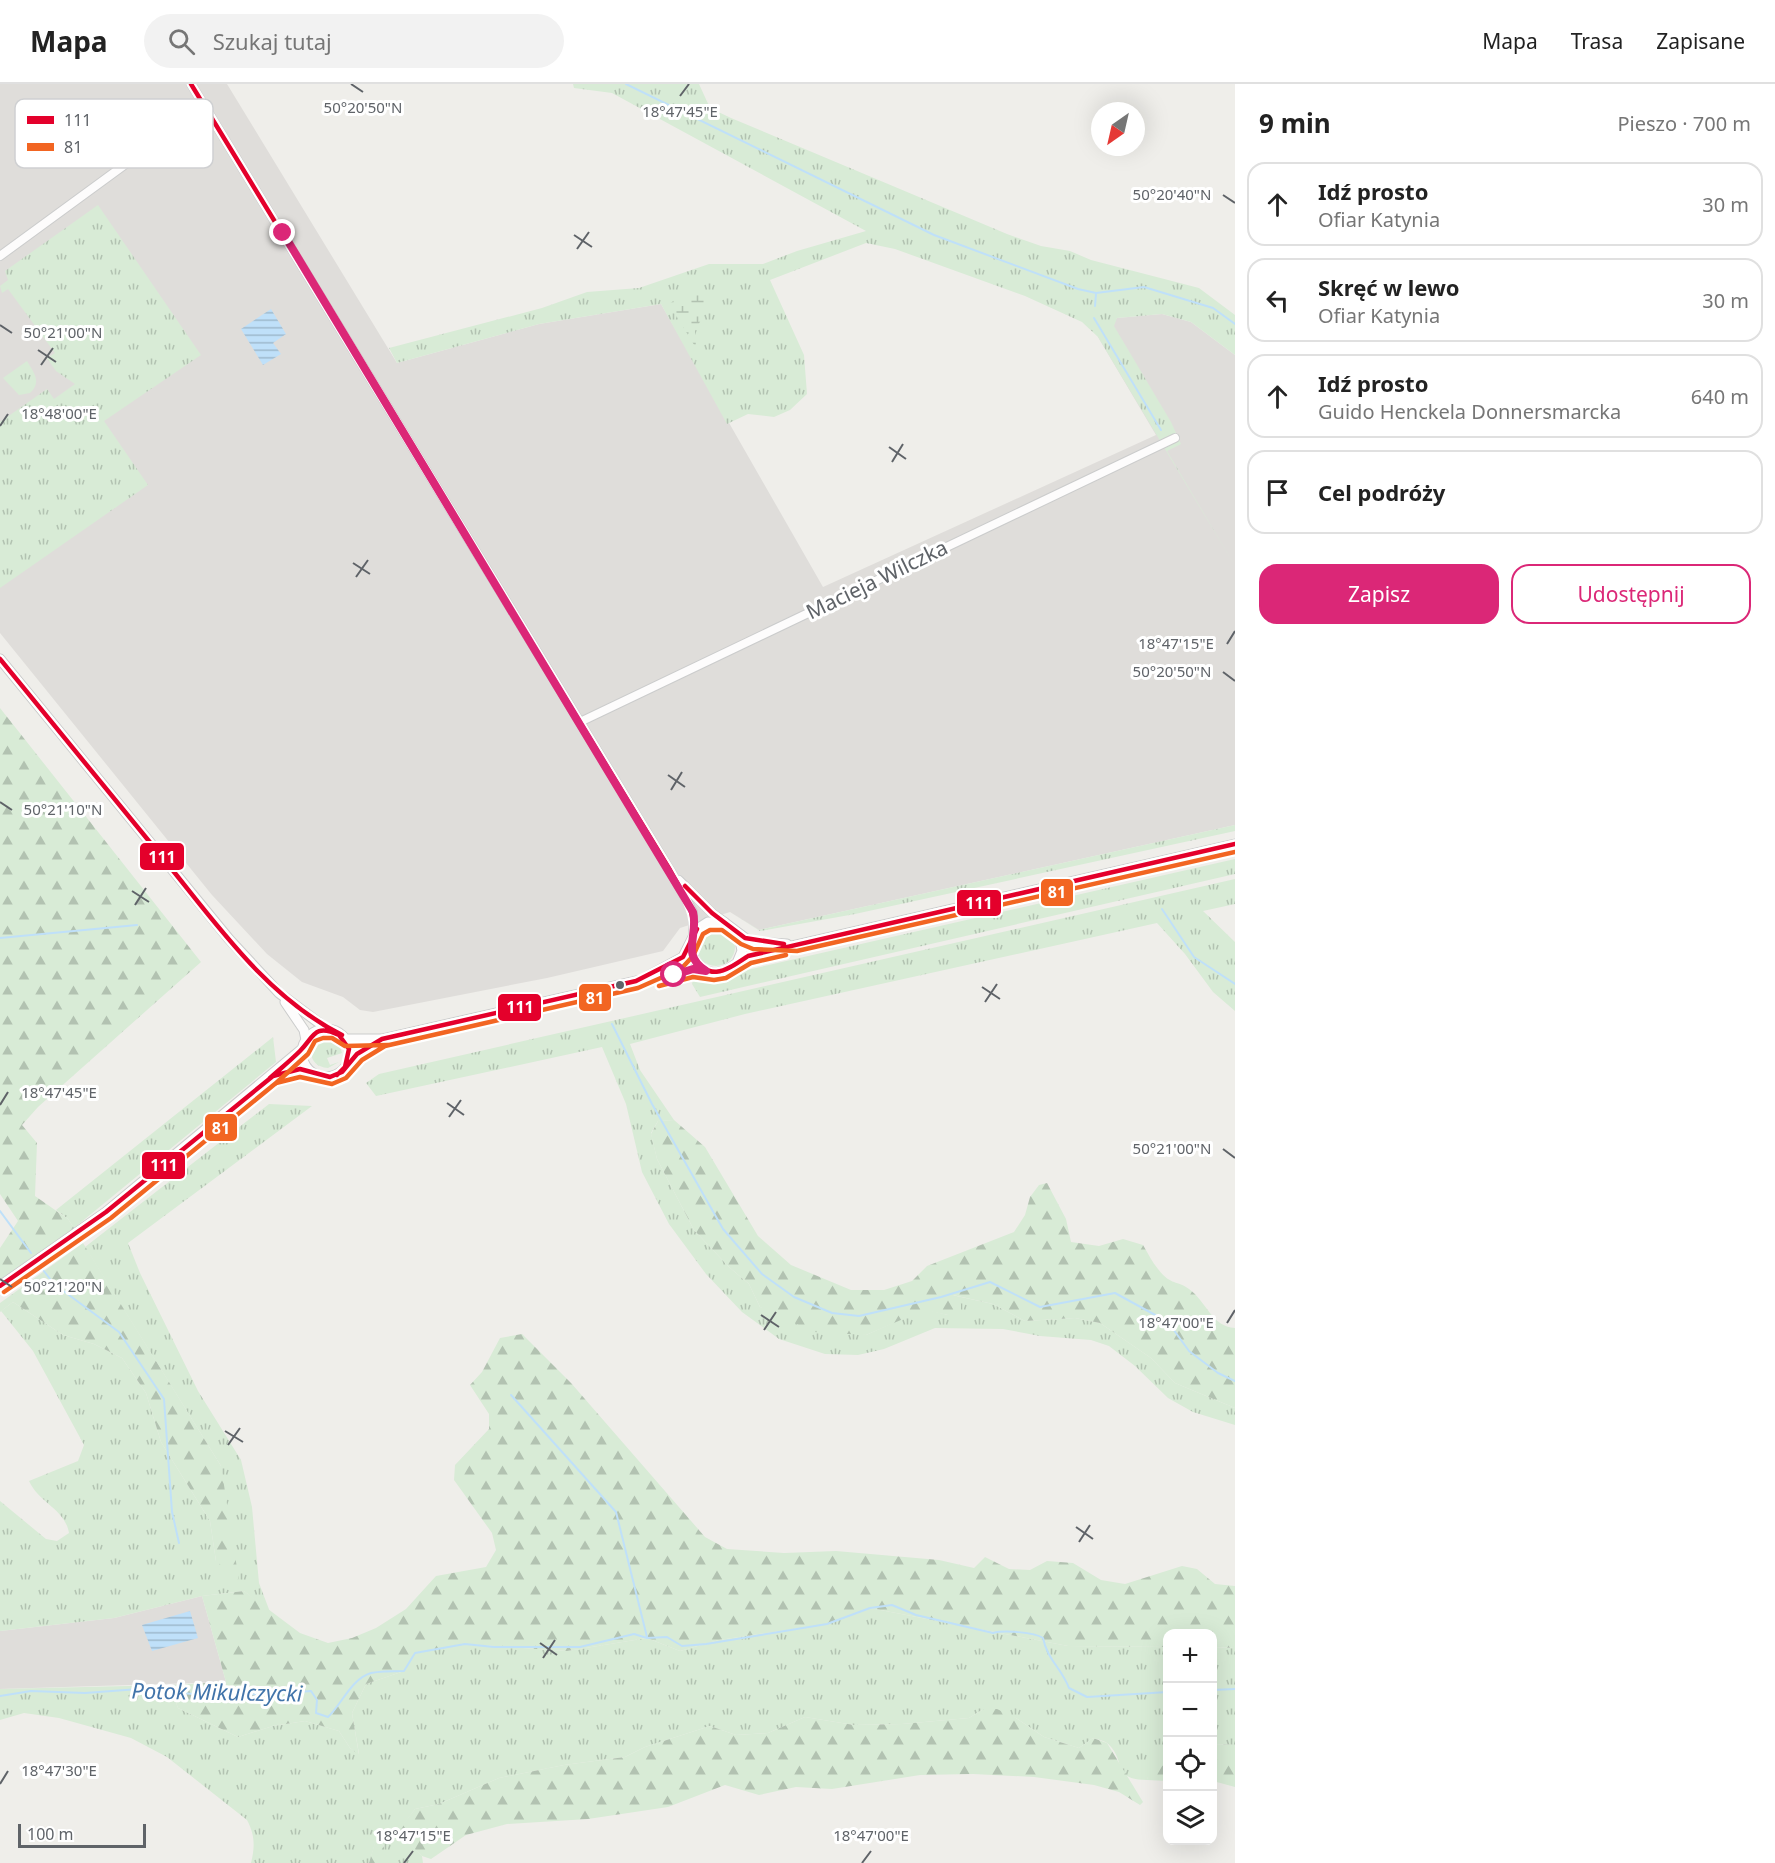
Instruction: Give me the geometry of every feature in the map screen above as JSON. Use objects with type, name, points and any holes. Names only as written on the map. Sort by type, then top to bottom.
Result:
[{"type":"street","points":[[191,84],[201,99]]},
{"type":"street","points":[[213,119],[670,870],[693,912],[695,921],[692,940],[694,960],[706,971]]},
{"type":"street","points":[[0,256],[120,168]]},
{"type":"street","name":"Macieja Wilczka","points":[[580,722],[1175,438]]},
{"type":"street","points":[[0,658],[206,913],[279,993],[304,1030],[303,1060],[311,1072]]},
{"type":"street","points":[[346,1039],[382,1039],[636,981],[663,978],[693,969],[725,971],[748,956],[795,944],[1235,844]]},
{"type":"street","points":[[670,870],[712,913],[739,934],[756,942],[795,944]]},
{"type":"street","points":[[636,981],[676,963],[683,957],[692,940],[708,922],[725,922]]},
{"type":"street","points":[[737,963],[742,951],[739,934]]},
{"type":"street","points":[[279,993],[327,1029],[341,1034],[350,1048],[349,1062]]},
{"type":"street","points":[[0,1286],[106,1212],[273,1076],[315,1032],[327,1029]]},
{"type":"street","points":[[273,1076],[300,1069],[330,1077],[342,1072],[349,1062],[382,1039]]},
{"type":"shaded area","points":[[0,84],[227,84],[397,363],[539,324],[661,304],[823,587],[1156,435],[1098,337],[1117,318],[1162,314],[1191,322],[1235,355],[1235,825],[759,930],[730,912],[680,928],[663,951],[547,978],[373,1012],[360,1010],[343,997],[302,982],[267,954],[212,895],[0,633]]},
{"type":"shaded area","points":[[202,1596],[226,1682],[0,1689],[0,1631],[114,1618]]},
{"type":"green space","points":[[573,84],[699,84],[710,108],[1007,234],[1041,246],[1070,251],[1091,260],[1199,288],[1235,315],[1235,355],[1191,322],[1162,314],[1117,318],[1114,326],[1171,422],[1181,444],[1167,451],[1235,566],[1098,337],[1082,322],[1025,296],[895,249],[866,243],[770,280],[804,355],[807,394],[790,410],[774,417],[748,414],[727,424],[661,304],[539,324],[397,363],[389,348],[542,308],[587,292],[639,288],[709,264],[763,264],[797,251],[866,231],[612,93],[574,88]]},
{"type":"green space","points":[[98,205],[201,355],[104,421],[148,485],[0,588],[0,422],[47,389],[54,399],[75,384],[56,371],[47,358],[55,353],[8,289],[2,293],[0,286],[8,280],[5,271]]},
{"type":"green space","points":[[699,293],[709,296],[711,301],[695,331],[696,348],[669,304],[682,295]]},
{"type":"green space","points":[[27,361],[36,377],[36,385],[30,393],[19,395],[3,378]]},
{"type":"green space","points":[[0,708],[201,962],[38,1107],[22,1125],[37,1143],[35,1196],[68,1219],[74,1228],[0,1282],[0,1248],[18,1221],[0,1194]]},
{"type":"green space","points":[[1235,825],[1235,831],[855,914],[760,931],[730,912],[759,930]]},
{"type":"green space","points":[[1235,859],[1235,874],[700,997],[692,984],[693,980],[724,983],[747,970]]},
{"type":"green space","points":[[1235,879],[1235,904],[1203,911],[1235,942],[1235,1011],[1213,992],[1185,954],[1157,923],[745,1014],[630,1044],[640,1070],[674,1120],[658,1121],[651,1133],[657,1159],[694,1230],[729,1267],[749,1284],[760,1307],[866,1335],[924,1309],[948,1315],[952,1295],[993,1304],[1025,1321],[1075,1318],[1100,1323],[1151,1358],[1175,1383],[1235,1408],[1235,1425],[1193,1412],[1168,1398],[1135,1366],[1109,1346],[1091,1340],[1040,1336],[1003,1329],[935,1328],[884,1349],[858,1355],[825,1354],[779,1339],[742,1312],[706,1274],[669,1224],[642,1172],[626,1104],[602,1047],[376,1096],[366,1083],[379,1074]]},
{"type":"green space","points":[[716,928],[730,933],[735,947],[730,961],[716,966],[702,961],[697,947],[702,933]]},
{"type":"green space","points":[[273,1037],[276,1062],[74,1228],[68,1219],[56,1210]]},
{"type":"green space","points":[[326,1037],[339,1043],[342,1053],[327,1058],[330,1065],[339,1062],[328,1068],[316,1063],[311,1054],[315,1043]]},
{"type":"green space","points":[[269,1104],[312,1106],[128,1243],[140,1273],[198,1391],[241,1460],[252,1507],[259,1583],[270,1612],[244,1591],[202,1596],[114,1618],[0,1631],[0,1501],[46,1539],[57,1541],[69,1533],[62,1518],[33,1489],[29,1481],[78,1461],[84,1445],[33,1351],[1,1311],[13,1302],[63,1335],[94,1344],[122,1358],[146,1393],[161,1442],[210,1521],[216,1561],[221,1466],[85,1247]]},
{"type":"green space","points":[[674,1120],[705,1147],[758,1236],[791,1265],[851,1290],[884,1290],[912,1281],[927,1266],[1014,1232],[1025,1215],[1030,1197],[1039,1185],[1047,1183],[1066,1219],[1071,1242],[1099,1246],[1123,1239],[1143,1245],[1163,1274],[1195,1294],[1220,1323],[1235,1328],[1235,1408],[1175,1383],[1151,1358],[1100,1323],[1075,1318],[1025,1321],[993,1304],[953,1295],[961,1304],[961,1313],[948,1315],[924,1310],[866,1335],[814,1332],[760,1307],[749,1284],[729,1267],[694,1230],[657,1159],[651,1134],[658,1121]]},
{"type":"green space","points":[[83,1243],[221,1466],[239,1581],[216,1561],[210,1521],[161,1442],[146,1393],[122,1358],[94,1344],[63,1335],[13,1302],[0,1312],[0,1303]]},
{"type":"green space","points":[[522,1334],[571,1383],[705,1537],[727,1549],[784,1553],[836,1551],[939,1560],[974,1568],[985,1557],[1009,1569],[1030,1570],[1047,1561],[1073,1563],[1101,1580],[1125,1584],[1182,1566],[1197,1569],[1215,1584],[1235,1586],[1235,1648],[1217,1647],[1217,1629],[1163,1629],[1163,1647],[1068,1646],[870,1608],[827,1624],[719,1640],[680,1651],[647,1638],[567,1651],[465,1644],[416,1653],[404,1671],[366,1684],[352,1713],[359,1755],[350,1748],[339,1731],[305,1721],[273,1726],[238,1737],[178,1708],[170,1685],[226,1682],[202,1596],[244,1591],[300,1633],[328,1643],[352,1638],[376,1628],[406,1609],[436,1576],[486,1567],[496,1550],[492,1533],[454,1480],[455,1465],[489,1429],[489,1414],[470,1385],[482,1372],[500,1338]]},
{"type":"green space","points":[[870,1608],[1068,1646],[1163,1647],[1163,1765],[1149,1773],[1147,1780],[1128,1777],[1121,1768],[1113,1749],[1107,1743],[1093,1738],[1079,1748],[1044,1737],[1016,1718],[982,1710],[969,1718],[902,1724],[854,1725],[805,1717],[768,1733],[736,1735],[710,1726],[645,1747],[625,1757],[564,1765],[499,1778],[439,1804],[415,1809],[398,1832],[422,1856],[423,1863],[384,1863],[384,1847],[378,1834],[369,1863],[251,1863],[254,1841],[247,1820],[167,1757],[131,1738],[59,1718],[24,1713],[0,1720],[0,1689],[170,1685],[178,1708],[238,1737],[273,1726],[305,1721],[339,1731],[350,1748],[359,1754],[352,1713],[366,1684],[404,1671],[415,1653],[465,1644],[567,1651],[647,1638],[680,1651],[719,1640],[827,1624]]},
{"type":"green space","points":[[1217,1647],[1235,1648],[1235,1745],[1217,1744]]},
{"type":"green space","points":[[997,1709],[1016,1718],[1044,1737],[1079,1748],[1093,1738],[1107,1743],[1143,1802],[1140,1805],[1119,1792],[1094,1785],[1034,1777],[973,1774],[920,1775],[832,1789],[796,1787],[759,1795],[725,1785],[668,1807],[588,1819],[507,1824],[466,1835],[431,1859],[422,1856],[397,1832],[415,1809],[439,1804],[499,1778],[564,1765],[625,1757],[645,1747],[710,1726],[736,1735],[768,1733],[805,1717],[854,1725],[902,1724],[969,1718],[982,1710]]},
{"type":"green space","points":[[1217,1744],[1235,1745],[1235,1787],[1217,1782]]},
{"type":"green space","points":[[1150,1762],[1163,1763],[1163,1781],[1147,1780]]},
{"type":"green space","points":[[378,1832],[384,1848],[384,1863],[369,1863]]},
{"type":"water","points":[[271,309],[286,334],[273,343],[281,354],[263,365],[241,329]]},
{"type":"water","points":[[190,1611],[198,1638],[152,1651],[142,1625]]},
{"type":"waterway","points":[[626,84],[934,235],[1078,289],[1096,293],[1144,287],[1213,308],[1235,324]]},
{"type":"waterway","points":[[1095,306],[1096,294]]},
{"type":"waterway","points":[[1094,318],[1161,430]]},
{"type":"waterway","points":[[1162,909],[1194,957],[1235,984]]},
{"type":"waterway","points":[[0,938],[137,925]]},
{"type":"waterway","points":[[612,1024],[652,1104],[723,1229],[762,1274],[794,1297],[832,1313],[859,1316],[941,1297],[990,1282],[1040,1307],[1115,1293],[1168,1322],[1189,1351],[1218,1373],[1235,1381]]},
{"type":"waterway","points":[[0,1211],[31,1253]]},
{"type":"waterway","points":[[43,1270],[54,1284],[119,1332],[164,1399],[172,1512],[179,1543]]},
{"type":"waterway","points":[[511,1395],[616,1512],[647,1637]]},
{"type":"waterway","name":"Potok Mikulczycki","points":[[0,1696],[31,1691],[85,1693],[139,1689],[193,1694],[214,1690],[260,1695],[311,1691],[317,1700],[316,1713],[328,1717],[352,1686],[364,1676],[383,1671],[404,1671],[415,1653],[465,1644],[494,1647],[580,1647],[634,1634],[647,1638],[667,1637],[682,1646],[706,1644],[827,1624],[870,1608],[892,1605],[916,1615],[993,1633],[1019,1632],[1039,1636],[1043,1638],[1048,1652],[1069,1688],[1087,1697],[1163,1692]]},
{"type":"waterway","name":"Potok Mikulczycki","points":[[1217,1690],[1235,1689]]},
{"type":"transit line","name":"111","points":[[191,84],[200,99]]},
{"type":"transit line","name":"111","points":[[213,120],[670,870],[690,909],[693,928],[691,953],[704,968],[717,972],[748,956],[1235,844]]},
{"type":"transit line","name":"111","points":[[0,659],[243,956],[289,1000],[342,1035]]},
{"type":"transit line","name":"81","points":[[4,1292],[111,1218],[276,1083],[300,1077],[332,1084],[346,1078],[362,1060],[385,1046],[638,988],[681,969],[693,956],[703,934],[710,930],[722,930],[741,944],[753,949],[797,951],[1235,852]]},
{"type":"transit line","name":"111","points":[[685,886],[712,913],[745,938],[784,944]]},
{"type":"transit line","name":"111","points":[[0,1286],[106,1212],[273,1076],[300,1069],[330,1077],[342,1072],[357,1054],[382,1039],[636,981],[683,957],[697,929]]},
{"type":"transit line","name":"81","points":[[659,986],[693,977],[714,980],[726,978],[751,963],[786,955]]},
{"type":"transit line","name":"111","points":[[270,1078],[300,1051],[315,1033],[324,1030],[339,1035],[349,1049],[345,1067],[337,1075]]},
{"type":"transit line","name":"81","points":[[275,1084],[308,1054],[315,1041],[323,1038],[332,1038],[345,1046],[388,1045]]},
{"type":"route","points":[[283,233],[670,870],[693,912],[695,928],[690,944],[691,953],[699,966],[706,971],[693,969],[674,975]]}]
